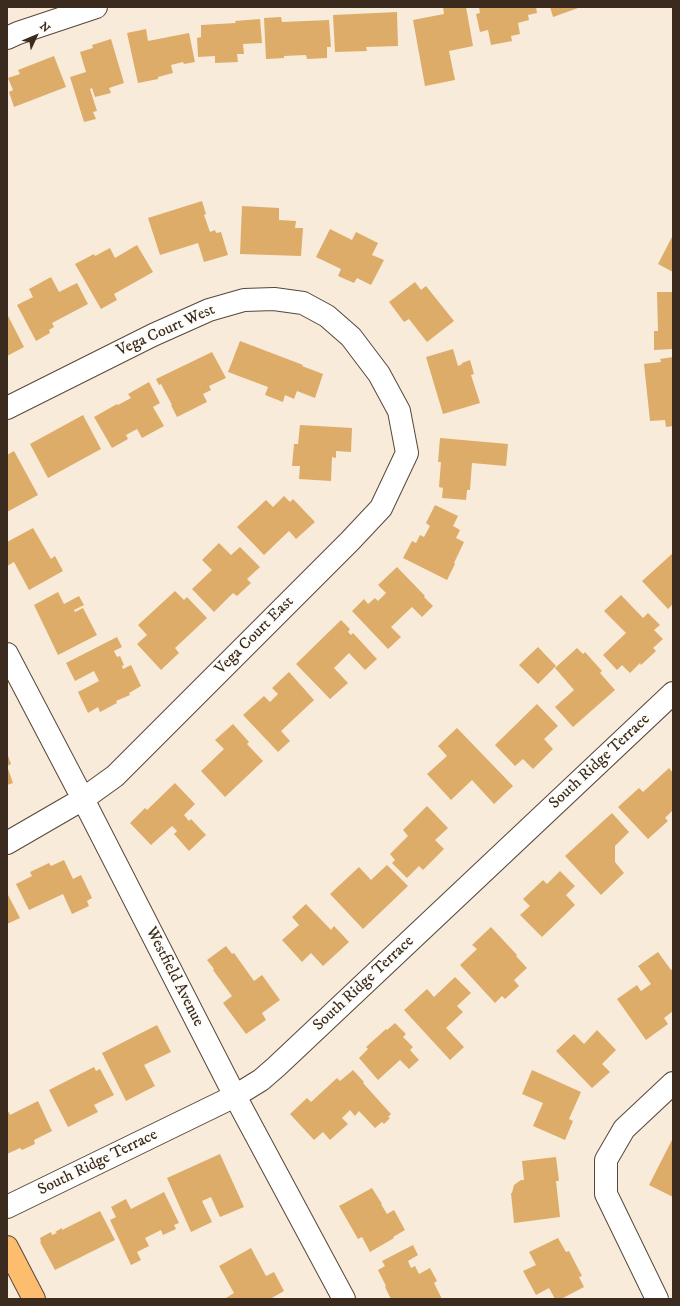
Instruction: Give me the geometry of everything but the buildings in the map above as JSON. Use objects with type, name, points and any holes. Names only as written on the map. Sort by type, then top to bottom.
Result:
[{"type":"main road","points":[[7,1247],[34,1299]]},
{"type":"street","points":[[7,38],[96,7]]},
{"type":"street","name":"Vega Court West","points":[[7,408],[154,335],[209,310],[244,300],[274,299],[303,303],[327,316],[351,337],[379,374]]},
{"type":"street","name":"Vega Court East","points":[[7,843],[83,799],[115,776],[350,541],[381,508],[407,453],[399,411],[379,374]]},
{"type":"street","name":"Westfield Avenue","points":[[7,654],[235,1096],[344,1299]]},
{"type":"street","name":"South Ridge Terrace","points":[[7,1207],[235,1096],[261,1080],[276,1068],[673,693]]},
{"type":"street","points":[[657,1299],[606,1194],[606,1160],[624,1129],[673,1083]]}]
